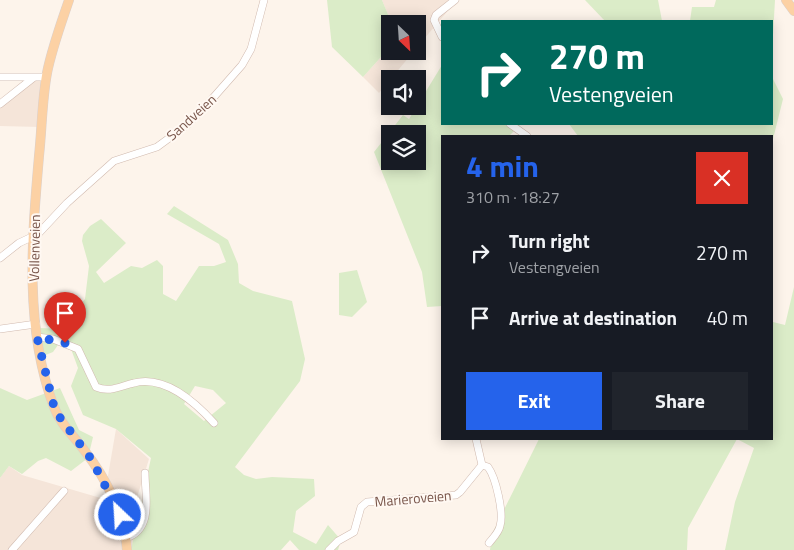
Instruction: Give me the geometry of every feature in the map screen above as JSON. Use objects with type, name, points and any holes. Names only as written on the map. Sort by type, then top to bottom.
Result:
[{"type":"main road","name":"Vollenveien","points":[[69,0],[46,77],[33,238],[37,337],[55,411],[98,472],[120,515],[127,550]]},
{"type":"main road","points":[[786,0],[794,11]]},
{"type":"street","name":"Sandveien","points":[[0,258],[19,243],[33,238],[67,203],[101,174],[107,166],[120,158],[157,147],[186,125],[211,101],[242,65],[251,49],[264,0]]},
{"type":"street","points":[[441,35],[434,20],[436,15],[455,0]]},
{"type":"street","points":[[0,77],[46,77]]},
{"type":"street","points":[[0,104],[33,78]]},
{"type":"street","points":[[511,125],[526,135]]},
{"type":"street","points":[[0,329],[36,324]]},
{"type":"street","points":[[37,337],[53,339],[78,349],[96,387],[104,390],[133,383],[153,381],[173,390],[202,410],[214,423]]},
{"type":"street","points":[[476,440],[482,465],[488,467],[495,480],[501,513],[500,528],[488,543]]},
{"type":"street","name":"Marieroveien","points":[[329,550],[338,541],[354,532],[361,507],[367,502],[456,495],[482,465]]},
{"type":"street","points":[[126,538],[135,534],[144,521],[145,473]]},
{"type":"street","points":[[12,550],[64,491]]},
{"type":"shaded area","points":[[382,0],[457,0],[426,37],[426,15],[388,15]]},
{"type":"shaded area","points":[[381,57],[381,60],[406,60],[398,70],[381,70],[381,91],[379,93],[363,77]]},
{"type":"shaded area","points":[[34,80],[43,80],[40,127],[0,126],[0,104]]},
{"type":"shaded area","points":[[116,429],[149,459],[128,526],[145,550],[0,550],[0,478],[9,466],[22,475],[104,499]]},
{"type":"green space","points":[[327,0],[382,0],[388,15],[381,15],[381,57],[363,77],[332,47]]},
{"type":"green space","points":[[585,0],[658,0],[662,20],[604,20]]},
{"type":"green space","points":[[716,0],[775,0],[773,35],[773,20],[690,20],[692,7],[714,7]]},
{"type":"green space","points":[[441,67],[441,125],[520,125],[510,135],[441,135],[441,306],[427,307],[422,272],[381,170],[426,170],[426,125],[395,125],[403,115],[409,119],[411,115],[426,115],[426,91]]},
{"type":"green space","points":[[773,79],[783,99],[773,139],[773,135],[577,135],[570,125],[773,125]]},
{"type":"green space","points":[[381,143],[381,170],[374,152]]},
{"type":"green space","points":[[174,206],[228,240],[238,264],[239,283],[253,291],[292,301],[305,359],[300,381],[235,467],[244,475],[256,479],[272,477],[314,479],[315,496],[296,511],[293,532],[316,544],[328,525],[341,540],[338,550],[299,550],[290,540],[281,550],[131,550],[151,458],[116,429],[83,415],[71,386],[78,368],[71,349],[58,345],[53,352],[43,356],[40,328],[61,329],[85,299],[89,266],[82,241],[83,235],[90,226],[101,219],[126,243],[96,272],[104,283],[131,266],[142,268],[157,260],[163,266],[163,294],[176,301],[199,266],[214,266],[226,262],[219,244],[167,214]],"holes":[[[195,386],[213,390],[226,403],[204,421],[184,404]]]},
{"type":"green space","points":[[357,270],[367,302],[352,317],[339,315],[339,273]]},
{"type":"green space","points":[[794,287],[794,550],[725,550],[735,502],[754,448],[739,440],[773,440],[773,322],[785,325]]},
{"type":"green space","points":[[0,388],[27,400],[60,388],[79,430],[93,437],[88,458],[71,471],[46,458],[38,461],[22,474],[9,466],[0,478]]},
{"type":"green space","points":[[539,440],[736,440],[688,528],[687,550],[490,550],[492,534]]},
{"type":"route","points":[[65,343],[37,337],[53,406],[65,427],[92,460],[120,515]]}]
